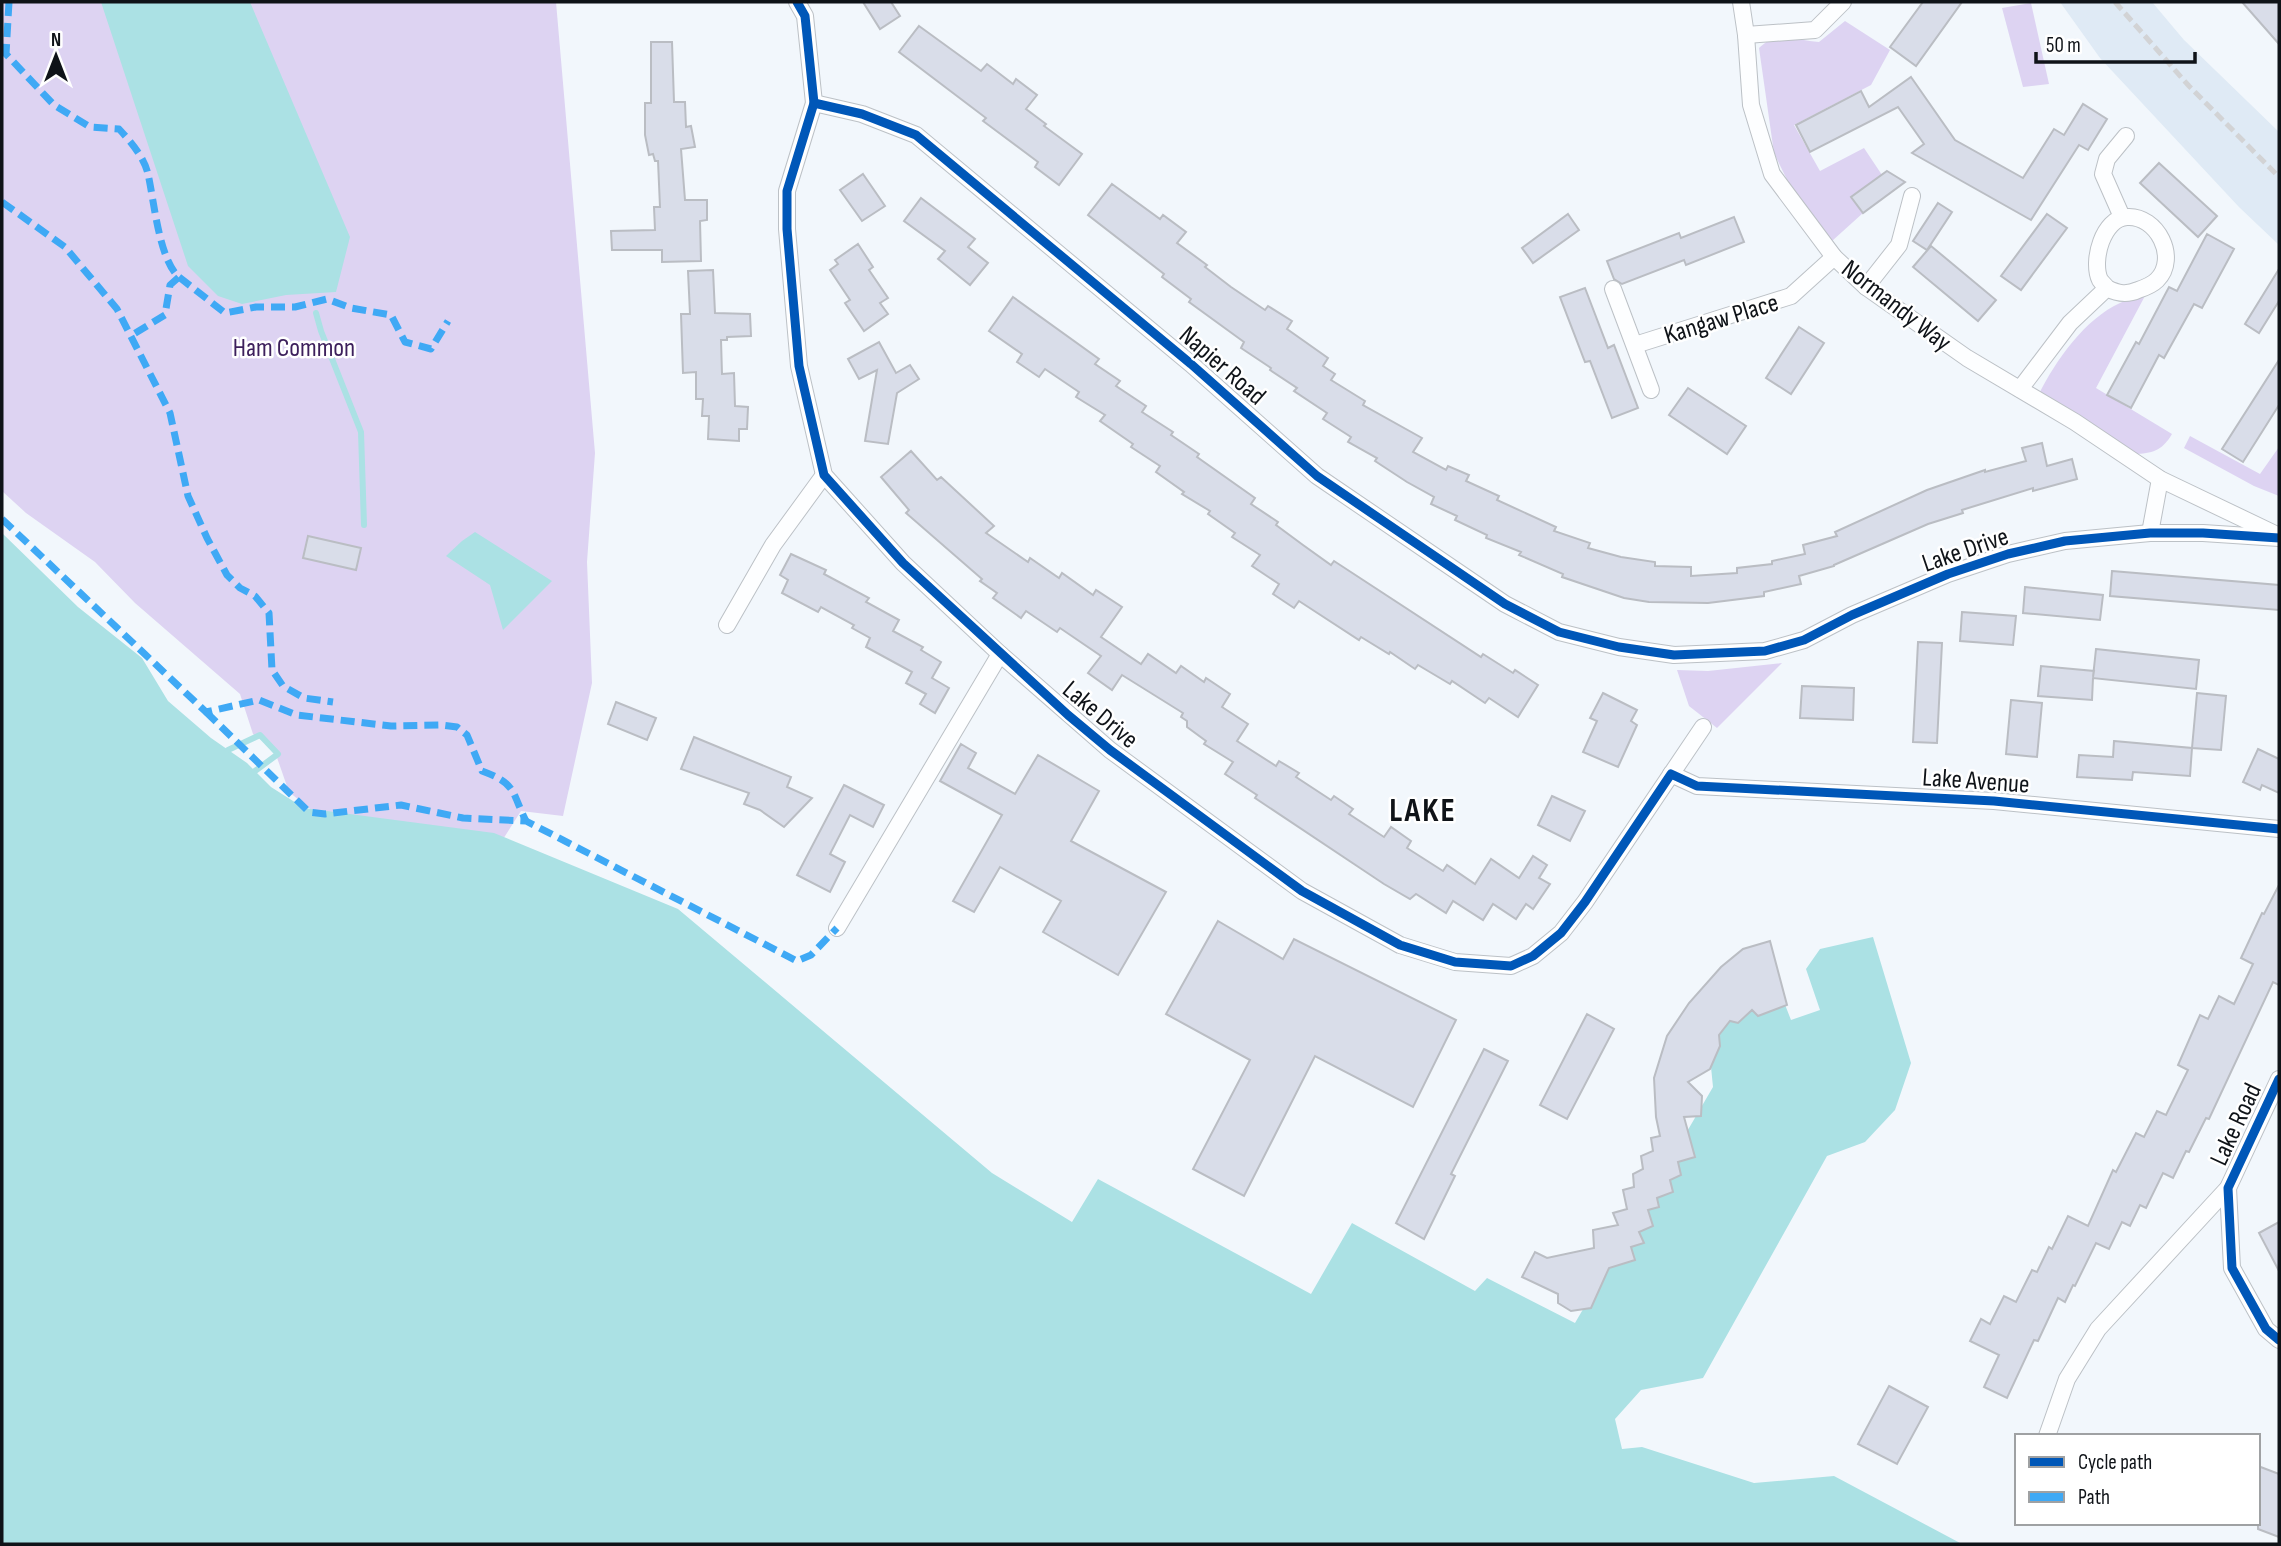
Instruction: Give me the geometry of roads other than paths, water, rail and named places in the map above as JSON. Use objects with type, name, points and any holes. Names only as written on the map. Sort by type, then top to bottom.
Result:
[{"type":"street","points":[[797,2],[805,16],[814,103]]},
{"type":"street","name":"Normandy Way","points":[[1741,2],[1751,105],[1772,174],[1835,257],[1866,287],[1967,358],[2160,479],[2279,537]]},
{"type":"street","points":[[1746,34],[1815,30],[1843,2]]},
{"type":"street","name":"Lake Drive","points":[[814,103],[787,191],[787,229],[799,366],[824,475],[903,563],[1000,654],[1110,750],[1302,891],[1400,945],[1455,962],[1511,965],[1533,956],[1561,933],[1585,902],[1703,727]]},
{"type":"street","name":"Napier Road","points":[[814,103],[862,114],[916,135],[1191,364],[1317,476],[1505,604],[1559,632],[1619,647],[1674,655],[1718,655]]},
{"type":"street","points":[[2122,217],[2104,174],[2107,159],[2126,136]]},
{"type":"street","points":[[1866,287],[1899,245],[1912,196]]},
{"type":"street","points":[[2122,217],[2141,219],[2156,230],[2164,244],[2162,272],[2157,280],[2135,292],[2118,294],[2107,288],[2100,279],[2099,251],[2105,235],[2114,222],[2122,217]]},
{"type":"street","name":"Kangaw Place","points":[[1635,345],[1791,296],[1835,257]]},
{"type":"street","points":[[2020,389],[2070,323],[2107,288]]},
{"type":"street","name":"Kangaw Place","points":[[1613,289],[1651,390]]},
{"type":"street","points":[[727,625],[774,545],[824,475]]},
{"type":"street","points":[[2150,533],[2160,479]]},
{"type":"street","name":"Lake Drive","points":[[1718,655],[1765,651],[1794,644],[1948,574],[2008,554],[2065,541],[2150,533],[2279,537]]},
{"type":"street","points":[[837,928],[1000,654]]},
{"type":"street","name":"Lake Avenue","points":[[1671,774],[1697,786],[1994,801],[2279,829]]},
{"type":"street","name":"Lake Road","points":[[2048,1434],[2067,1379],[2098,1329],[2228,1188],[2279,1079]]},
{"type":"street","points":[[2228,1188],[2232,1268],[2266,1329],[2279,1340]]},
{"type":"water","points":[[101,2],[250,2],[350,237],[336,292],[286,295],[242,304],[218,296],[188,266]]},
{"type":"water","points":[[475,532],[552,581],[503,630],[490,585],[446,556]]},
{"type":"water","points":[[2,533],[78,607],[142,658],[168,701],[211,738],[247,763],[271,787],[304,808],[494,833],[678,909],[992,1173],[1072,1222],[1098,1179],[1311,1294],[1352,1223],[1475,1291],[1487,1278],[1575,1323],[1713,1087],[1709,1047],[1729,1001],[1775,979],[1791,1020],[1820,1010],[1806,969],[1820,949],[1873,937],[1911,1063],[1895,1110],[1865,1142],[1827,1156],[1703,1378],[1641,1390],[1615,1419],[1622,1449],[1642,1447],[1754,1483],[1834,1476],[1962,1544],[2,1544]]},
{"type":"waterway","points":[[316,313],[361,432],[364,525]]},
{"type":"waterway","points":[[228,750],[260,735],[278,754],[255,771]]},
{"type":"railway","points":[[2115,2],[2189,86],[2279,177]]},
{"type":"district","name":"LAKE","points":[[1423,809]]},
{"type":"park label","name":"Ham Common","points":[[294,347]]}]
